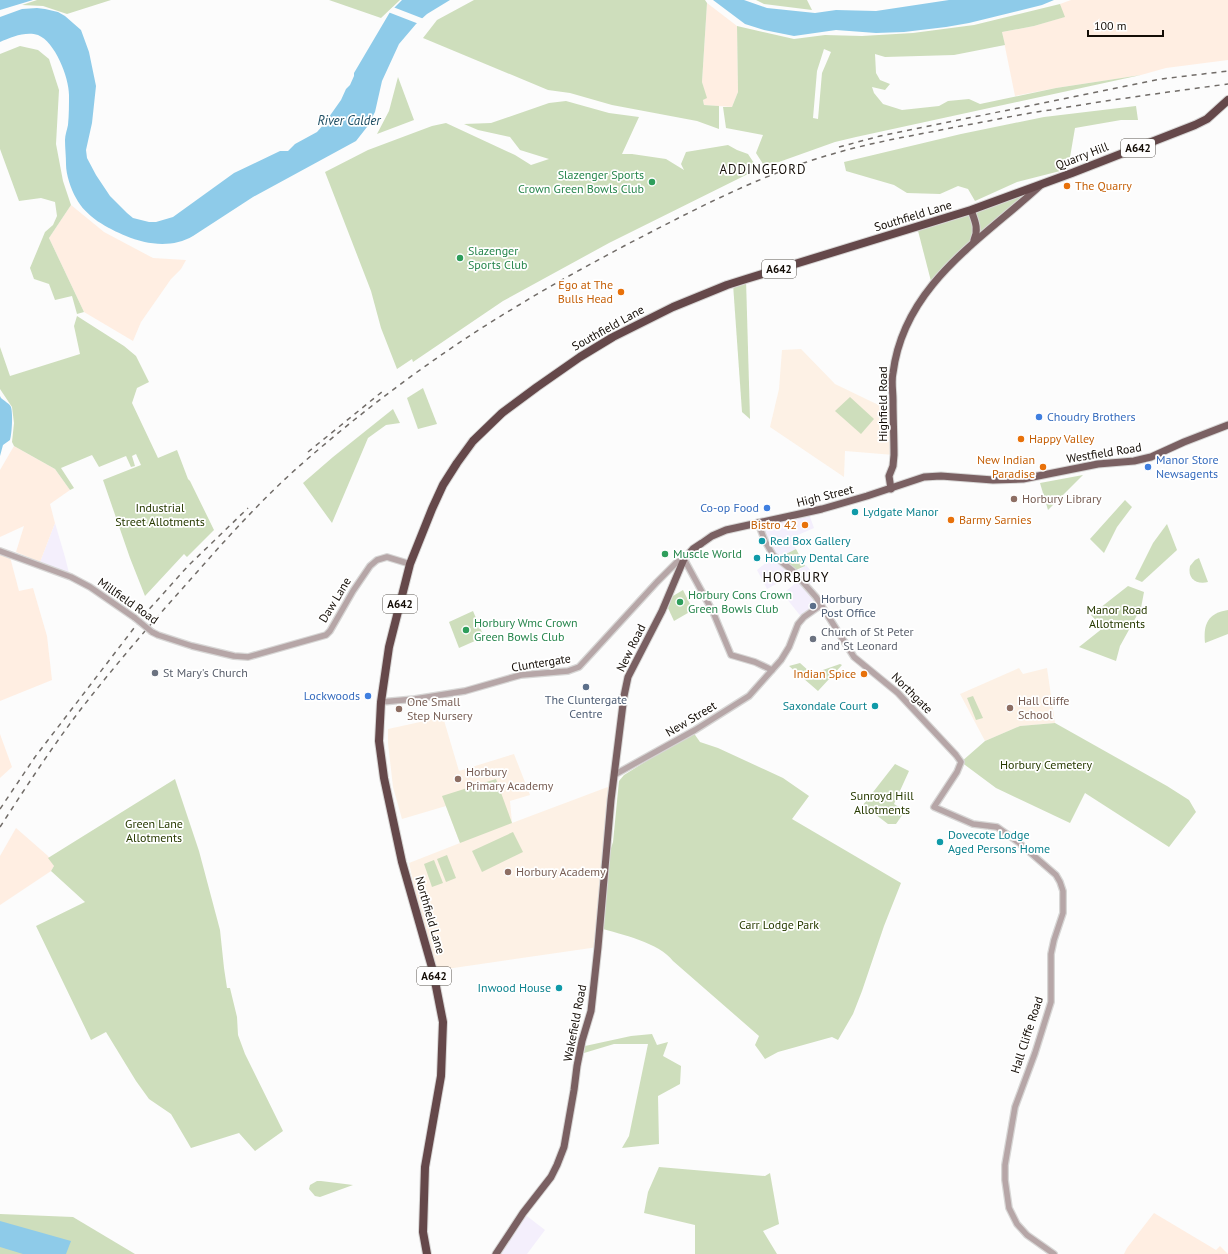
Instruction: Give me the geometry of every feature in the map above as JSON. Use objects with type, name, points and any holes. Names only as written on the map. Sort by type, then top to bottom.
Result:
[{"type":"highway","name":"Quarry Hill","points":[[1041,185],[1195,125],[1207,119],[1228,100]]},
{"type":"highway","name":"Southfield Lane","points":[[381,702],[389,647],[410,564],[429,515],[443,485],[457,463],[474,441],[508,408],[580,357],[613,336],[674,307],[727,285],[971,210],[1041,185]]},
{"type":"highway","name":"Northfield Lane","points":[[381,702],[379,741],[384,778],[402,862],[433,971],[443,1022],[442,1076],[425,1167],[423,1232],[427,1254]]},
{"type":"main road","name":"Quarry Hill","points":[[920,301],[947,266],[974,240],[1020,204],[1041,185]]},
{"type":"main road","points":[[971,210],[977,226],[977,233],[974,240]]},
{"type":"main road","name":"Highfield Road","points":[[891,489],[889,476],[893,466],[894,454],[892,374],[901,335],[920,301]]},
{"type":"main road","name":"Westfield Road","points":[[979,479],[1023,479],[1098,464],[1134,461],[1151,457],[1228,425]]},
{"type":"main road","name":"High Street","points":[[684,559],[693,549],[718,533],[822,510],[891,489],[924,477],[941,476],[979,479]]},
{"type":"main road","name":"New Road","points":[[614,775],[624,696],[628,677],[662,611],[684,559]]},
{"type":"main road","name":"Wakefield Road","points":[[496,1254],[523,1213],[551,1177],[564,1147],[574,1090],[576,1066],[590,1011],[598,947],[614,775]]},
{"type":"street","name":"Northgate","points":[[758,523],[765,541],[773,555],[804,583],[821,605],[831,623],[858,661],[898,693],[956,754],[961,762],[957,772],[934,807]]},
{"type":"street","name":"Millfield Road","points":[[0,550],[71,577],[90,587],[158,635],[192,646],[234,656],[248,657]]},
{"type":"street","name":"Daw Lane","points":[[248,657],[326,635],[330,631],[353,591],[370,566],[377,560],[387,557],[410,564]]},
{"type":"street","points":[[684,559],[713,612],[731,655],[755,662],[772,670]]},
{"type":"street","name":"Cluntergate","points":[[381,702],[415,699],[464,691],[522,675],[568,671],[579,667],[656,583],[677,562],[684,559]]},
{"type":"street","name":"New Street","points":[[614,775],[695,730],[749,696],[781,660],[789,647],[798,624],[804,617],[821,605]]},
{"type":"street","name":"Hall Cliffe Road","points":[[934,807],[973,824],[997,827],[1018,842],[1056,875],[1063,891],[1063,913],[1051,954],[1051,1002],[1035,1053],[1015,1107],[1005,1180],[1009,1208],[1017,1224],[1027,1235],[1054,1254]]},
{"type":"shaded area","points":[[1071,0],[1228,0],[1228,60],[1166,68],[1141,75],[1015,96],[1002,32],[1034,26],[1064,17],[1060,4]]},
{"type":"shaded area","points":[[707,3],[737,26],[738,92],[732,107],[704,105],[703,100],[706,98],[702,82]]},
{"type":"shaded area","points":[[71,205],[104,232],[153,258],[186,260],[181,269],[171,279],[141,322],[133,341],[84,312],[49,238]]},
{"type":"shaded area","points":[[801,349],[835,384],[893,412],[894,455],[845,451],[844,477],[770,427],[779,389],[782,350]]},
{"type":"shaded area","points":[[14,446],[55,469],[70,490],[50,504],[55,523],[40,562],[16,552],[24,526],[0,537],[0,470]]},
{"type":"shaded area","points":[[809,514],[814,528],[791,538],[796,549],[787,554],[794,569],[797,571],[806,565],[817,578],[806,587],[820,605],[802,618],[787,599],[785,592],[799,580],[791,573],[784,580],[767,589],[757,570],[773,557],[760,526]]},
{"type":"shaded area","points":[[55,523],[65,557],[69,573],[40,562]]},
{"type":"shaded area","points":[[0,554],[10,557],[19,591],[33,588],[47,636],[52,680],[0,701]]},
{"type":"shaded area","name":"Hall Cliffe School","points":[[1019,668],[1023,674],[1047,668],[1055,723],[1020,726],[985,741],[960,694]]},
{"type":"shaded area","name":"Horbury Academy","points":[[443,717],[459,771],[514,754],[530,795],[510,801],[512,823],[613,785],[598,947],[433,971],[409,863],[460,843],[446,806],[402,819],[393,787],[388,743],[388,729]]},
{"type":"shaded area","points":[[0,734],[12,767],[0,778]]},
{"type":"shaded area","points":[[16,828],[48,856],[54,866],[51,871],[0,905],[0,856]]},
{"type":"shaded area","points":[[523,1213],[545,1230],[527,1254],[496,1254]]},
{"type":"shaded area","points":[[1154,1213],[1216,1250],[1220,1246],[1228,1254],[1124,1254]]},
{"type":"green space","points":[[37,0],[111,0],[67,14],[43,6],[22,5]]},
{"type":"green space","points":[[329,0],[400,0],[381,18]]},
{"type":"green space","points":[[474,0],[705,0],[707,3],[702,82],[707,98],[703,100],[704,105],[719,106],[719,129],[697,121],[612,105],[570,93],[548,90],[423,38],[437,20]]},
{"type":"green space","points":[[756,0],[807,0],[812,10],[764,4]]},
{"type":"green space","points":[[1060,4],[1065,17],[1034,26],[1002,32],[1005,45],[954,55],[885,57],[875,54],[876,73],[880,80],[890,84],[885,90],[872,87],[874,93],[883,104],[902,110],[939,106],[948,101],[969,99],[980,104],[1056,88],[1141,75],[835,142],[765,167],[756,153],[763,135],[726,128],[723,107],[732,107],[738,92],[737,26],[794,39],[825,35],[862,36],[913,33],[974,25]],"holes":[[[824,49],[831,52],[822,73],[818,119],[813,118],[817,71]]]},
{"type":"green space","points":[[20,46],[38,50],[49,59],[59,90],[56,144],[63,181],[71,205],[49,238],[84,312],[77,314],[72,296],[55,300],[49,284],[34,279],[30,268],[45,232],[53,225],[57,216],[55,202],[41,198],[19,201],[0,149],[0,54]]},
{"type":"green space","points":[[398,77],[414,120],[377,134],[389,111]]},
{"type":"green space","name":"Slazenger Sports Club","points":[[566,101],[609,113],[639,117],[622,154],[666,159],[684,170],[681,164],[686,152],[728,145],[748,154],[758,169],[609,243],[503,301],[413,362],[412,359],[397,369],[381,328],[371,291],[325,172],[368,150],[432,126],[446,123],[515,155],[531,165],[549,159],[520,150],[510,137],[478,130],[464,124],[491,123],[549,103]]},
{"type":"green space","points":[[1136,106],[1138,120],[1121,120],[1075,128],[1068,169],[1017,182],[975,201],[968,189],[958,186],[940,194],[907,193],[894,185],[846,171],[844,162],[961,134],[1044,117]]},
{"type":"green space","points":[[1041,185],[932,285],[917,227]]},
{"type":"green space","points":[[746,279],[750,419],[742,412],[733,284]]},
{"type":"green space","name":"Industrial Street Allotments","points":[[77,316],[124,346],[136,356],[149,382],[137,388],[132,403],[158,458],[177,450],[188,479],[214,530],[187,557],[184,554],[145,596],[103,480],[141,465],[136,454],[132,456],[135,466],[131,467],[126,456],[99,467],[92,455],[61,468],[74,488],[70,490],[55,469],[14,446],[12,442],[14,423],[12,407],[0,389],[0,347],[10,376],[80,354],[74,326]]},
{"type":"green space","points":[[423,388],[437,424],[418,429],[407,398]]},
{"type":"green space","points":[[850,397],[874,419],[861,434],[835,411]]},
{"type":"green space","points":[[393,409],[400,423],[386,425],[368,438],[332,523],[303,483]]},
{"type":"green space","points":[[1083,475],[1048,510],[1040,483]]},
{"type":"green space","points":[[1125,500],[1132,507],[1117,527],[1104,553],[1090,539]]},
{"type":"green space","points":[[1167,524],[1177,550],[1142,582],[1135,579],[1153,543]]},
{"type":"green space","points":[[796,549],[805,566],[796,570],[787,563],[790,559],[786,554]]},
{"type":"green space","points":[[1199,558],[1208,582],[1200,583],[1191,578],[1189,571],[1190,566]]},
{"type":"green space","name":"Manor Road Allotments","points":[[1128,586],[1144,592],[1141,608],[1120,646],[1116,661],[1079,647],[1103,628],[1091,615]]},
{"type":"green space","name":"Horbury Cons Crown Green Bowls Club","points":[[683,590],[693,610],[674,621],[668,608],[673,596]]},
{"type":"green space","points":[[1228,610],[1228,634],[1205,643],[1205,630],[1208,620],[1216,614]]},
{"type":"green space","name":"Horbury Wmc Crown Green Bowls Club","points":[[473,611],[484,637],[459,648],[449,622]]},
{"type":"green space","points":[[800,663],[810,672],[820,671],[840,664],[842,665],[818,691],[789,666]]},
{"type":"green space","points":[[973,696],[983,718],[976,720],[967,698]]},
{"type":"green space","name":"Horbury Cemetery","points":[[1055,723],[1189,800],[1196,812],[1169,847],[1085,793],[1070,823],[996,788],[961,762],[985,741],[1020,726]]},
{"type":"green space","name":"Carr Lodge Park","points":[[693,732],[700,742],[718,748],[783,778],[809,796],[792,819],[901,883],[853,1014],[838,1040],[832,1037],[778,1052],[765,1059],[755,1045],[759,1036],[667,955],[649,944],[600,928],[606,863],[613,842],[619,781],[624,775]]},
{"type":"green space","name":"Sunroyd Hill Allotments","points":[[895,764],[909,771],[894,804],[905,811],[896,824],[888,824],[863,805]]},
{"type":"green space","name":"Green Lane Allotments","points":[[175,779],[199,851],[220,930],[227,988],[230,988],[237,1017],[238,1035],[245,1054],[283,1131],[255,1151],[239,1133],[191,1148],[171,1114],[149,1099],[136,1081],[106,1032],[91,1040],[36,926],[85,902],[51,871],[54,866],[48,858]]},
{"type":"green space","points":[[496,779],[512,823],[460,843],[442,796]]},
{"type":"green space","points":[[513,832],[523,852],[482,872],[472,851]]},
{"type":"green space","points":[[447,855],[456,878],[446,882],[437,859]]},
{"type":"green space","points":[[434,860],[443,883],[432,887],[424,864]]},
{"type":"green space","points":[[652,1034],[657,1045],[668,1042],[663,1056],[681,1066],[680,1084],[658,1096],[659,1144],[622,1148],[629,1136],[648,1044],[614,1044],[584,1053],[585,1046],[631,1036]]},
{"type":"green space","points":[[659,1167],[765,1176],[770,1173],[779,1224],[763,1231],[777,1254],[695,1254],[695,1225],[644,1213],[648,1192]]},
{"type":"green space","points":[[317,1181],[353,1185],[320,1197],[315,1196],[309,1189],[310,1185]]},
{"type":"green space","points":[[0,1214],[73,1217],[135,1254],[0,1254]]},
{"type":"water","points":[[0,0],[33,0],[0,10]]},
{"type":"water","name":"River Calder","points":[[402,0],[450,0],[427,14],[416,24],[399,44],[382,81],[375,112],[367,127],[356,141],[253,197],[193,236],[185,240],[169,244],[151,243],[134,239],[104,225],[85,211],[74,194],[66,168],[65,140],[68,125],[69,95],[67,79],[60,61],[50,45],[38,35],[24,34],[0,42],[0,17],[22,9],[37,8],[58,12],[81,30],[89,52],[96,86],[92,123],[86,150],[87,158],[110,196],[127,213],[133,218],[156,222],[173,217],[234,173],[280,151],[288,151],[295,144],[317,132],[341,100],[346,89],[350,85],[354,73],[390,12]]},
{"type":"water","points":[[713,0],[744,0],[767,8],[815,13],[836,10],[876,11],[949,0],[1054,0],[1042,5],[969,23],[946,27],[904,32],[876,33],[836,30],[794,36],[764,30],[745,24]]},
{"type":"water","points":[[0,396],[11,407],[12,419],[10,440],[3,445],[0,456]]},
{"type":"water","points":[[0,1221],[71,1241],[66,1254],[23,1254],[0,1247]]},
{"type":"pier","points":[[393,7],[424,19],[419,24],[388,12]]},
{"type":"railway","points":[[839,147],[880,136],[1161,79],[1228,71]]},
{"type":"railway","points":[[0,827],[60,738],[105,678],[143,633],[266,497],[322,446],[376,403],[432,361],[532,297],[624,246],[724,196],[776,173],[829,155],[895,139],[1028,113],[1116,99],[1228,84]]},
{"type":"railway","points":[[308,452],[383,391]]},
{"type":"railway","points":[[0,809],[35,757],[144,615],[188,566],[248,508]]},
{"type":"place","name":"Slazenger Sports Crown Green Bowls Club","points":[[652,182]]},
{"type":"place","name":"The Quarry","points":[[1067,186]]},
{"type":"place","name":"Slazenger Sports Club","points":[[460,258]]},
{"type":"place","name":"Ego at The Bulls Head","points":[[621,292]]},
{"type":"place","name":"Choudry Brothers","points":[[1039,417]]},
{"type":"place","name":"Happy Valley","points":[[1021,439]]},
{"type":"place","name":"New Indian Paradise","points":[[1043,467]]},
{"type":"place","name":"Manor Store Newsagents","points":[[1148,467]]},
{"type":"place","name":"Horbury Library","points":[[1014,499]]},
{"type":"place","name":"Co-op Food","points":[[767,508]]},
{"type":"place","name":"Lydgate Manor","points":[[855,512]]},
{"type":"place","name":"Barmy Sarnies","points":[[951,520]]},
{"type":"place","name":"Bistro 42","points":[[805,525]]},
{"type":"place","name":"Red Box Gallery","points":[[762,541]]},
{"type":"place","name":"Muscle World","points":[[665,554]]},
{"type":"place","name":"Horbury Dental Care","points":[[757,558]]},
{"type":"place","name":"Horbury Cons Crown Green Bowls Club","points":[[680,602]]},
{"type":"place","name":"Horbury Post Office","points":[[813,606]]},
{"type":"place","name":"Horbury Wmc Crown Green Bowls Club","points":[[466,630]]},
{"type":"place","name":"Church of St Peter and St Leonard","points":[[813,639]]},
{"type":"place","name":"St Mary's Church","points":[[155,673]]},
{"type":"place","name":"Indian Spice","points":[[864,674]]},
{"type":"place","name":"The Cluntergate Centre","points":[[586,687]]},
{"type":"place","name":"Lockwoods","points":[[368,696]]},
{"type":"place","name":"Saxondale Court","points":[[875,706]]},
{"type":"place","name":"Hall Cliffe School","points":[[1010,708]]},
{"type":"place","name":"One Small Step Nursery","points":[[399,709]]},
{"type":"place","name":"Horbury Primary Academy","points":[[458,779]]},
{"type":"place","name":"Dovecote Lodge Aged Persons Home","points":[[940,842]]},
{"type":"place","name":"Horbury Academy","points":[[508,872]]},
{"type":"place","name":"Inwood House","points":[[559,988]]},
{"type":"district","name":"ADDINGFORD","points":[[763,169]]},
{"type":"district","name":"HORBURY","points":[[796,577]]}]
